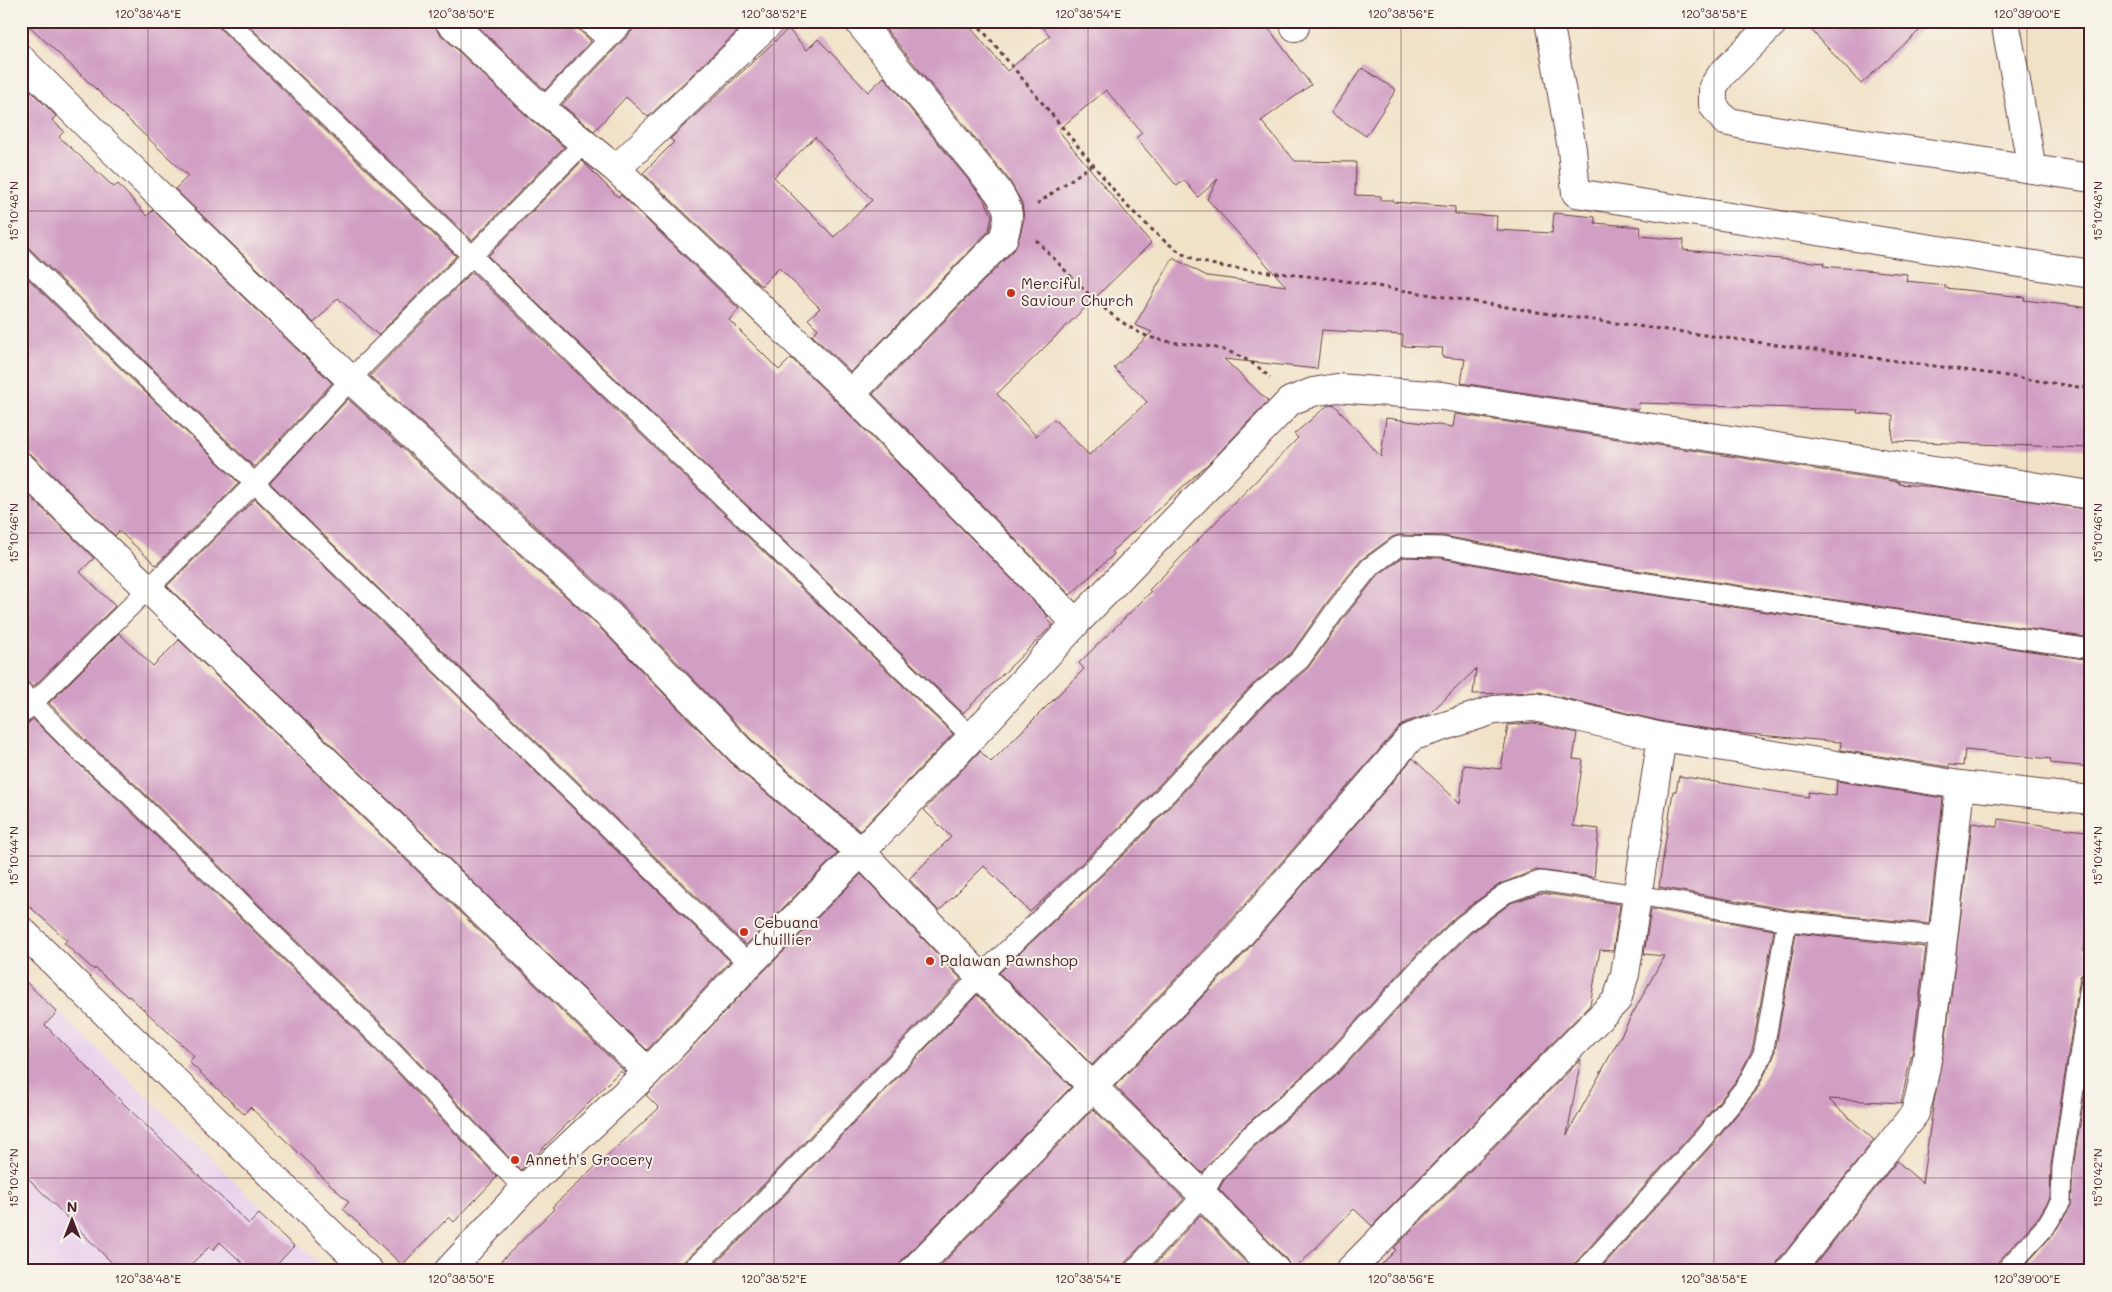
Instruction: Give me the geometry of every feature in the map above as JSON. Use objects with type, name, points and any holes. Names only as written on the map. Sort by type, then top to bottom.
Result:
[{"type":"street","points":[[450,21],[542,109],[616,169],[851,394],[1076,623]]},
{"type":"street","points":[[616,169],[771,21]]},
{"type":"street","points":[[851,394],[1003,239],[1010,214],[997,190],[858,21]]},
{"type":"street","points":[[1549,21],[1572,149],[1576,194],[2091,274]]},
{"type":"street","points":[[1775,21],[1721,75],[1713,87],[1713,105],[1725,121],[2091,178]]},
{"type":"street","points":[[2005,21],[2032,169]]},
{"type":"street","points":[[21,59],[111,149],[351,380],[608,614],[745,755],[861,852],[980,976],[1204,1195],[1276,1271]]},
{"type":"street","points":[[448,1271],[524,1189],[648,1072],[749,964],[861,852],[972,737],[1076,623],[1290,401],[1313,392],[1337,388],[1442,396],[2091,495]]},
{"type":"street","points":[[21,466],[648,1072]]},
{"type":"street","points":[[913,1271],[1230,946],[1411,737],[1494,710],[1536,706],[1662,737],[1960,785],[2091,800]]},
{"type":"street","points":[[1350,1271],[1617,1000],[1625,974],[1662,737]]},
{"type":"street","points":[[1790,1271],[1915,1113],[1927,1061],[1944,937],[1960,785]]},
{"type":"street","points":[[21,930],[369,1271]]},
{"type":"lane","points":[[228,21],[972,737]]},
{"type":"lane","points":[[586,21],[606,40]]},
{"type":"lane","points":[[542,109],[626,21]]},
{"type":"lane","points":[[524,1189],[377,1035],[128,794],[25,703],[149,589],[583,144]]},
{"type":"lane","points":[[21,256],[749,964]]},
{"type":"lane","points":[[690,1271],[747,1218],[980,976],[1128,834],[1260,693],[1300,660],[1337,608],[1370,567],[1398,546],[1442,547],[1586,574],[2091,649]]},
{"type":"lane","points":[[1133,1271],[1204,1195],[1215,1173],[1245,1140],[1327,1069],[1427,960],[1463,925],[1506,894],[1540,881],[1638,895],[1787,921],[1944,937]]},
{"type":"lane","points":[[1583,1271],[1705,1136],[1746,1086],[1763,1054],[1787,921]]},
{"type":"lane","points":[[2005,1271],[2046,1226],[2061,1201],[2062,1167],[2091,979]]},
{"type":"path","points":[[975,21],[1127,206],[1162,239],[1182,253],[1198,261],[1224,267],[1332,279],[1556,315],[2001,374],[2091,389]]},
{"type":"path","points":[[1093,164],[1045,199],[1028,209],[1010,214],[1090,296],[1139,333],[1161,341],[1218,348],[1242,358],[1262,370],[1290,401]]},
{"type":"shaded area","points":[[21,975],[327,1271],[21,1271]]},
{"type":"building","points":[[24,21],[217,21],[220,29],[456,256],[378,335],[338,298],[314,323],[175,189],[188,176]]},
{"type":"building","points":[[244,21],[434,21],[438,32],[531,120],[564,147],[472,240]]},
{"type":"building","points":[[472,21],[575,21],[578,29],[591,41],[545,90]]},
{"type":"building","points":[[637,21],[731,21],[739,30],[648,117],[626,97],[594,131],[562,105],[634,29]]},
{"type":"building","points":[[879,21],[965,21],[1007,71],[1050,36],[1038,21],[1263,21],[1311,85],[1261,121],[1295,161],[1356,162],[1355,195],[1381,196],[1381,200],[1393,200],[1393,202],[1455,207],[1455,214],[1497,216],[1496,230],[1552,233],[1554,213],[1595,217],[1595,223],[1641,227],[1640,236],[1684,240],[1683,250],[1824,263],[1823,266],[1907,274],[1906,281],[1945,285],[1945,288],[2025,297],[2024,300],[2091,308],[2091,448],[1892,441],[1893,415],[1857,413],[1858,410],[1639,403],[1638,410],[1461,383],[1465,359],[1442,357],[1443,348],[1402,346],[1403,335],[1322,330],[1317,369],[1224,359],[1268,401],[1210,462],[1112,551],[1114,554],[1070,595],[873,394],[1014,250],[1024,219],[1022,203],[1010,181]],"holes":[[[1106,90],[1142,133],[1136,138],[1177,186],[1184,180],[1198,197],[1218,179],[1207,199],[1286,286],[1207,276],[1173,258],[1135,325],[1152,332],[1114,368],[1147,402],[1089,455],[1054,419],[1036,436],[997,394],[1151,243],[1058,130]]]},
{"type":"building","points":[[1803,21],[1930,21],[1861,84]]},
{"type":"building","points":[[788,29],[807,50],[818,39],[868,92],[884,77],[984,199],[992,215],[989,231],[851,372],[812,335],[818,329],[808,319],[820,308],[779,268],[761,286],[643,173],[674,142],[670,139]],"holes":[[[815,137],[872,200],[834,237],[774,177]]]},
{"type":"building","points":[[1362,68],[1396,90],[1366,136],[1331,113]]},
{"type":"building","points":[[21,81],[56,116],[52,120],[64,131],[59,137],[114,187],[118,184],[147,216],[153,210],[332,383],[254,467],[29,248],[21,245]]},
{"type":"building","points":[[582,161],[618,197],[621,195],[739,309],[729,320],[779,370],[791,358],[840,405],[1048,616],[1046,618],[1053,625],[963,713],[488,256]]},
{"type":"building","points":[[21,272],[239,483],[156,565],[119,531],[115,536],[32,455],[21,451]]},
{"type":"building","points":[[472,272],[953,734],[860,831],[756,744],[619,602],[370,376]]},
{"type":"building","points":[[348,399],[597,625],[735,767],[838,853],[746,945],[270,483]]},
{"type":"building","points":[[1334,404],[1381,457],[1386,418],[1453,427],[1455,414],[1899,482],[1899,484],[1936,487],[2091,510],[2091,638],[1588,563],[1444,536],[1399,535],[1392,537],[1361,560],[1328,601],[1292,652],[1252,685],[1121,826],[1030,912],[984,866],[939,911],[909,879],[951,837],[924,810],[980,751],[991,762],[1084,669],[1079,663],[1151,592],[1149,590],[1298,438],[1294,434],[1327,406]]},
{"type":"building","points":[[21,488],[94,558],[80,572],[115,606],[33,687],[21,680]]},
{"type":"building","points":[[255,499],[730,961],[647,1050],[167,586]]},
{"type":"building","points":[[1403,557],[1441,558],[1584,585],[2091,660],[2091,767],[2050,763],[2051,759],[1965,750],[1963,766],[1949,765],[1949,767],[1840,750],[1841,742],[1735,733],[1665,722],[1539,692],[1473,694],[1476,669],[1428,715],[1406,722],[1399,727],[1218,935],[1092,1065],[999,973],[1137,842],[1268,701],[1307,669],[1378,575]]},
{"type":"building","points":[[119,633],[153,666],[179,640],[625,1072],[624,1074],[620,1071],[521,1170],[385,1027],[137,786],[88,743],[49,703]]},
{"type":"building","points":[[33,719],[369,1043],[497,1177],[454,1222],[449,1217],[402,1265],[343,1209],[349,1202],[316,1169],[250,1107],[244,1114],[189,1062],[194,1056],[129,996],[95,968],[94,970],[64,943],[67,940],[21,899],[21,730]]},
{"type":"building","points":[[1534,723],[1577,733],[1573,759],[1583,760],[1573,826],[1599,829],[1594,877],[1536,870],[1500,884],[1456,916],[1419,952],[1319,1061],[1238,1132],[1202,1173],[1115,1086],[1242,956],[1413,758],[1460,804],[1464,765],[1501,769],[1508,725]]},
{"type":"building","points":[[1679,776],[1808,797],[1809,792],[1836,796],[1837,781],[1943,798],[1929,924],[1789,910],[1659,887],[1673,791],[1676,791]]},
{"type":"building","points":[[1999,819],[2091,832],[2091,896],[2084,951],[2091,952],[2091,968],[2083,972],[2080,977],[2051,1165],[2050,1198],[2037,1219],[1997,1263],[1994,1271],[1810,1271],[1897,1161],[1922,1183],[1946,1036],[1972,823],[1998,827]]},
{"type":"building","points":[[861,874],[961,979],[739,1210],[682,1263],[679,1271],[491,1271],[554,1209],[552,1207],[659,1108],[646,1095],[760,975]]},
{"type":"building","points":[[1541,893],[1620,904],[1613,951],[1600,950],[1590,1005],[1372,1226],[1354,1209],[1291,1271],[1287,1260],[1219,1189],[1224,1180],[1253,1148],[1335,1077],[1435,968],[1470,934],[1511,903]]},
{"type":"building","points":[[1651,909],[1774,930],[1752,1050],[1737,1080],[1696,1129],[1575,1263],[1572,1271],[1375,1271],[1396,1250],[1394,1248],[1581,1059],[1567,1135],[1664,956],[1644,954]]},
{"type":"building","points":[[1796,933],[1926,947],[1913,1048],[1901,1103],[1828,1099],[1874,1140],[1778,1261],[1775,1271],[1598,1271],[1713,1144],[1756,1091],[1774,1056]]},
{"type":"building","points":[[21,977],[57,1012],[45,1025],[130,1110],[249,1224],[259,1214],[294,1246],[271,1271],[251,1271],[220,1242],[213,1250],[209,1247],[184,1271],[120,1271],[21,1171]]},
{"type":"building","points":[[977,995],[1071,1087],[902,1260],[898,1271],[707,1271],[755,1226]]},
{"type":"building","points":[[2091,1054],[2091,1271],[2020,1271],[2054,1233],[2071,1206],[2073,1168]]},
{"type":"building","points":[[1093,1109],[1184,1199],[1125,1263],[1122,1271],[935,1271]]},
{"type":"building","points":[[1200,1215],[1254,1271],[1149,1271]]},
{"type":"place","name":"Merciful Saviour Church","points":[[1011,293]]},
{"type":"place","name":"Cebuana Lhuillier","points":[[744,932]]},
{"type":"place","name":"Palawan Pawnshop","points":[[930,961]]},
{"type":"place","name":"Anneth's Grocery","points":[[515,1160]]}]
